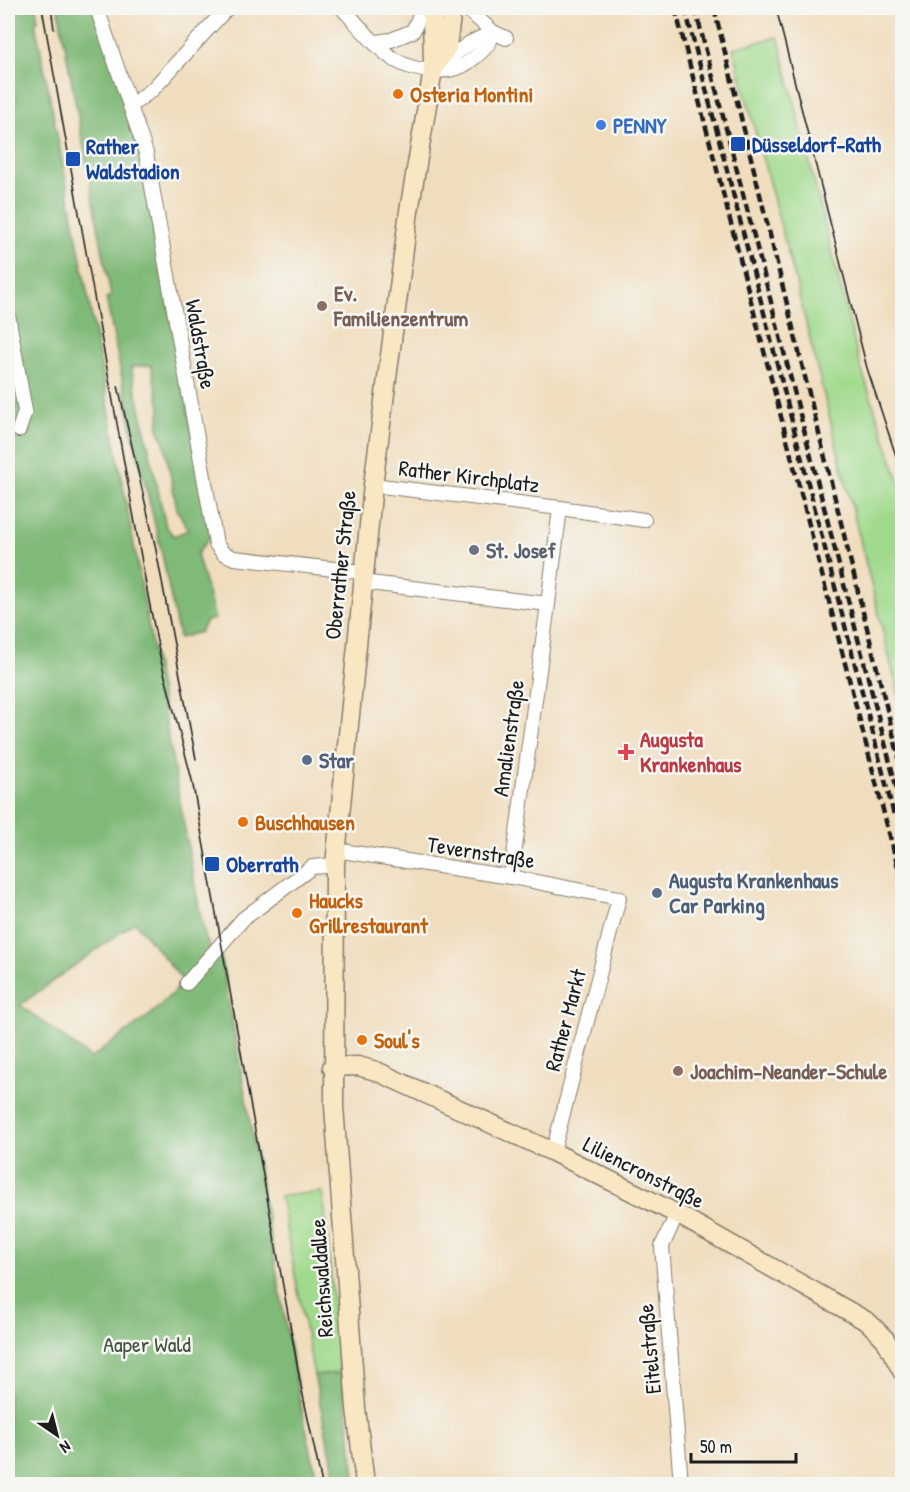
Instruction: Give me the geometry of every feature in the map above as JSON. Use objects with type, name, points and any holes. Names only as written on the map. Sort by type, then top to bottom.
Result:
[{"type":"main road","points":[[432,8],[433,70]]},
{"type":"main road","points":[[433,70],[447,47],[452,8]]},
{"type":"main road","name":"Oberrather Straße","points":[[332,1067],[335,858],[362,577],[409,211],[433,70]]},
{"type":"main road","name":"Liliencronstraße","points":[[332,1067],[357,1066],[376,1071],[553,1152],[677,1214],[868,1322],[885,1339],[903,1371]]},
{"type":"main road","name":"Reichswaldallee","points":[[332,1067],[337,1166],[356,1408],[365,1485]]},
{"type":"street","name":"Waldstraße","points":[[97,8],[146,153],[216,544],[223,553],[234,558],[362,577]]},
{"type":"street","points":[[130,106],[152,90],[227,8]]},
{"type":"street","points":[[342,8],[396,60],[433,70],[470,43],[493,32]]},
{"type":"street","points":[[376,42],[391,40],[413,30],[423,8]]},
{"type":"street","points":[[465,8],[493,32],[506,38]]},
{"type":"street","points":[[8,315],[25,411],[19,430]]},
{"type":"street","name":"Rather Kirchplatz","points":[[373,485],[644,520]]},
{"type":"street","name":"Rather Kirchplatz","points":[[548,604],[560,508]]},
{"type":"street","points":[[362,577],[548,604]]},
{"type":"street","name":"Amalienstraße","points":[[511,877],[548,604]]},
{"type":"street","points":[[187,983],[252,912],[312,867],[335,858]]},
{"type":"street","name":"Tevernstraße","points":[[335,858],[511,877],[619,897]]},
{"type":"street","name":"Rather Markt","points":[[553,1152],[619,897]]},
{"type":"street","name":"Eitelstraße","points":[[677,1214],[662,1246],[681,1485]]},
{"type":"green space","name":"Aaper Wald","points":[[8,8],[36,8],[38,21],[35,22],[99,356],[200,914],[206,939],[215,956],[220,952],[297,1387],[318,1484],[8,1484],[8,416],[22,399],[8,322]],"holes":[[[135,922],[184,982],[150,1015],[91,1058],[20,1005]]]},
{"type":"green space","points":[[58,8],[94,8],[135,124],[211,536],[197,554],[215,619],[206,621],[200,632],[179,638],[161,549],[134,439],[106,298],[111,296]],"holes":[[[151,365],[160,407],[158,429],[164,442],[177,509],[188,530],[174,536],[166,527],[131,367]]]},
{"type":"green space","points":[[778,37],[860,365],[902,490],[902,708],[795,279],[733,48]]},
{"type":"green space","points":[[8,322],[22,399],[8,416]]},
{"type":"green space","points":[[323,1192],[340,1373],[314,1375],[280,1196]]},
{"type":"green space","points":[[340,1373],[343,1378],[356,1484],[337,1484],[314,1375]]},
{"type":"tram line","points":[[42,8],[149,601],[161,661],[192,780],[301,1386],[322,1484]]},
{"type":"tram line","points":[[51,8],[54,29]]},
{"type":"tram line","points":[[776,8],[867,368],[902,474]]},
{"type":"tram line","points":[[118,386],[155,545],[196,759]]},
{"type":"railway","points":[[675,8],[902,883]]},
{"type":"railway","points":[[685,8],[894,815]]},
{"type":"railway","points":[[695,8],[902,809]]},
{"type":"railway","points":[[714,8],[902,770]]},
{"type":"place","name":"Osteria Montini","points":[[398,94]]},
{"type":"place","name":"PENNY","points":[[601,125]]},
{"type":"place","name":"Düsseldorf-Rath","points":[[738,144]]},
{"type":"place","name":"Rather Waldstadion","points":[[73,159]]},
{"type":"place","name":"Ev. Familienzentrum","points":[[322,306]]},
{"type":"place","name":"St. Josef","points":[[474,550]]},
{"type":"place","name":"Augusta Krankenhaus","points":[[626,752]]},
{"type":"place","name":"Star","points":[[307,760]]},
{"type":"place","name":"Buschhausen","points":[[243,822]]},
{"type":"place","name":"Oberrath","points":[[212,864]]},
{"type":"place","name":"Augusta Krankenhaus Car Parking","points":[[657,893]]},
{"type":"place","name":"Haucks Grillrestaurant","points":[[297,913]]},
{"type":"place","name":"Soul's","points":[[362,1040]]},
{"type":"place","name":"Joachim-Neander-Schule","points":[[678,1071]]}]
